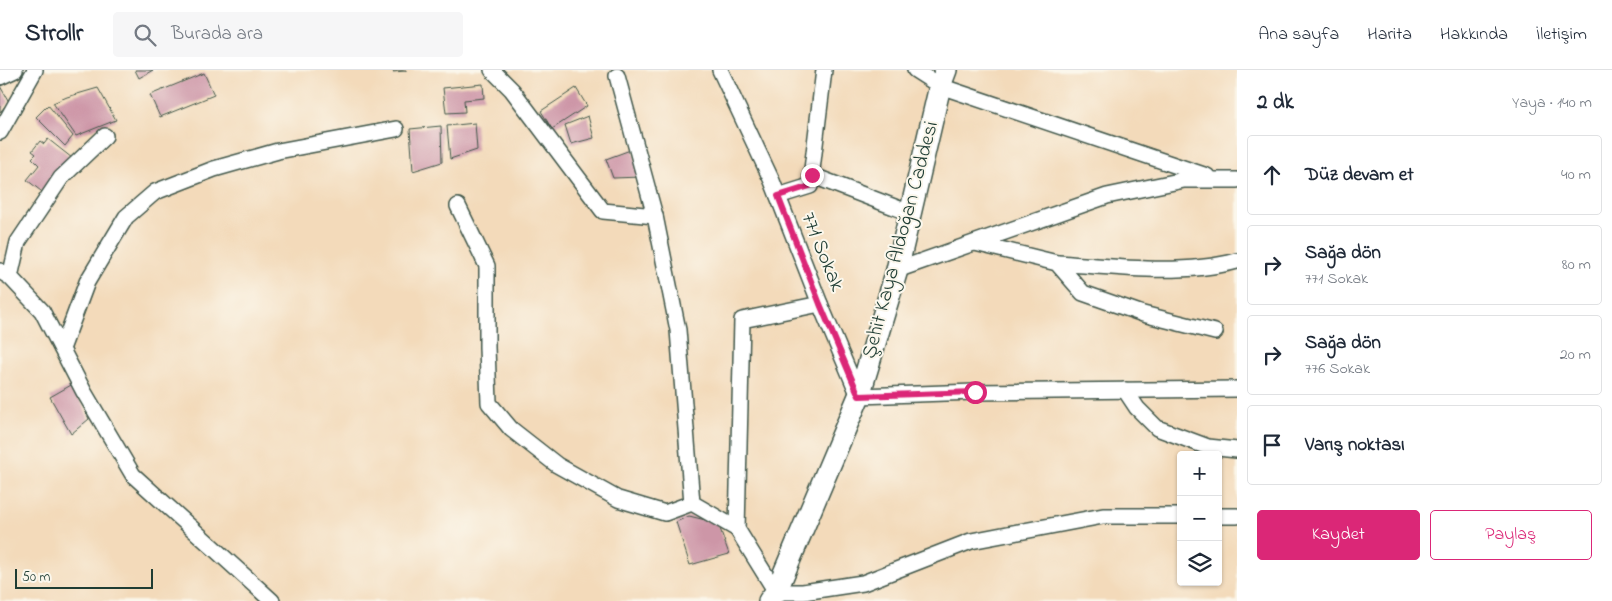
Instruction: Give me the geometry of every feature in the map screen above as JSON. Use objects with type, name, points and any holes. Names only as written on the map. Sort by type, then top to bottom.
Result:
[{"type":"street","points":[[0,77],[15,70]]},
{"type":"street","points":[[0,132],[34,70]]},
{"type":"street","points":[[492,70],[512,90],[603,211],[655,216]]},
{"type":"street","name":"771 Sokak","points":[[720,70],[778,196],[820,304],[859,396]]},
{"type":"street","points":[[778,196],[810,186],[824,70]]},
{"type":"street","points":[[915,70],[943,78],[1218,180]]},
{"type":"street","points":[[617,76],[655,216],[678,330],[692,503]]},
{"type":"street","name":"Şehit Kaya Aldoğan Caddesi","points":[[773,596],[859,396],[897,270],[943,78]]},
{"type":"street","points":[[62,348],[87,282],[116,233],[126,217],[155,192],[214,169],[278,152],[396,129]]},
{"type":"street","points":[[105,136],[61,178],[18,242],[5,274],[42,311],[84,392],[133,475],[272,601]]},
{"type":"street","points":[[812,175],[910,213]]},
{"type":"street","points":[[897,270],[1107,196],[1184,180],[1237,180]]},
{"type":"street","points":[[458,206],[488,266],[487,347],[489,403],[511,429],[557,465],[618,499],[665,513],[692,503],[737,528]]},
{"type":"street","points":[[975,243],[1057,263],[1147,269],[1217,266],[1237,261]]},
{"type":"street","points":[[1057,263],[1083,293],[1143,314],[1215,332]]},
{"type":"street","points":[[820,304],[742,320],[737,528],[773,596],[863,583],[971,541],[1103,516],[1177,516]]},
{"type":"street","points":[[859,396],[1237,389]]},
{"type":"street","points":[[1125,390],[1137,408],[1158,428],[1208,447],[1237,450]]},
{"type":"street","points":[[1222,516],[1237,516]]},
{"type":"building","points":[[135,70],[153,70],[139,78]]},
{"type":"building","points":[[393,70],[406,70],[406,71],[393,72]]},
{"type":"building","points":[[204,73],[214,95],[160,117],[150,95]]},
{"type":"building","points":[[483,84],[484,98],[464,100],[465,112],[446,113],[443,88]]},
{"type":"building","points":[[0,86],[9,102],[0,112]]},
{"type":"building","points":[[98,88],[116,120],[76,136],[53,103]]},
{"type":"building","points":[[576,88],[587,106],[552,129],[541,111]]},
{"type":"building","points":[[48,105],[73,136],[65,146],[36,117]]},
{"type":"building","points":[[588,116],[594,138],[571,144],[565,125]]},
{"type":"building","points":[[475,123],[477,150],[450,159],[447,126]]},
{"type":"building","points":[[441,126],[442,162],[413,171],[410,129]]},
{"type":"building","points":[[48,139],[72,158],[46,195],[27,180],[39,165],[32,158],[36,154],[32,151],[40,141],[44,144]]},
{"type":"building","points":[[633,149],[641,177],[613,178],[606,159]]},
{"type":"building","points":[[73,384],[89,419],[71,434],[50,397]]},
{"type":"building","points":[[689,516],[718,523],[729,554],[690,565],[676,522]]},
{"type":"route","points":[[812,175],[810,186],[778,196],[790,230],[859,396],[975,392]]}]
